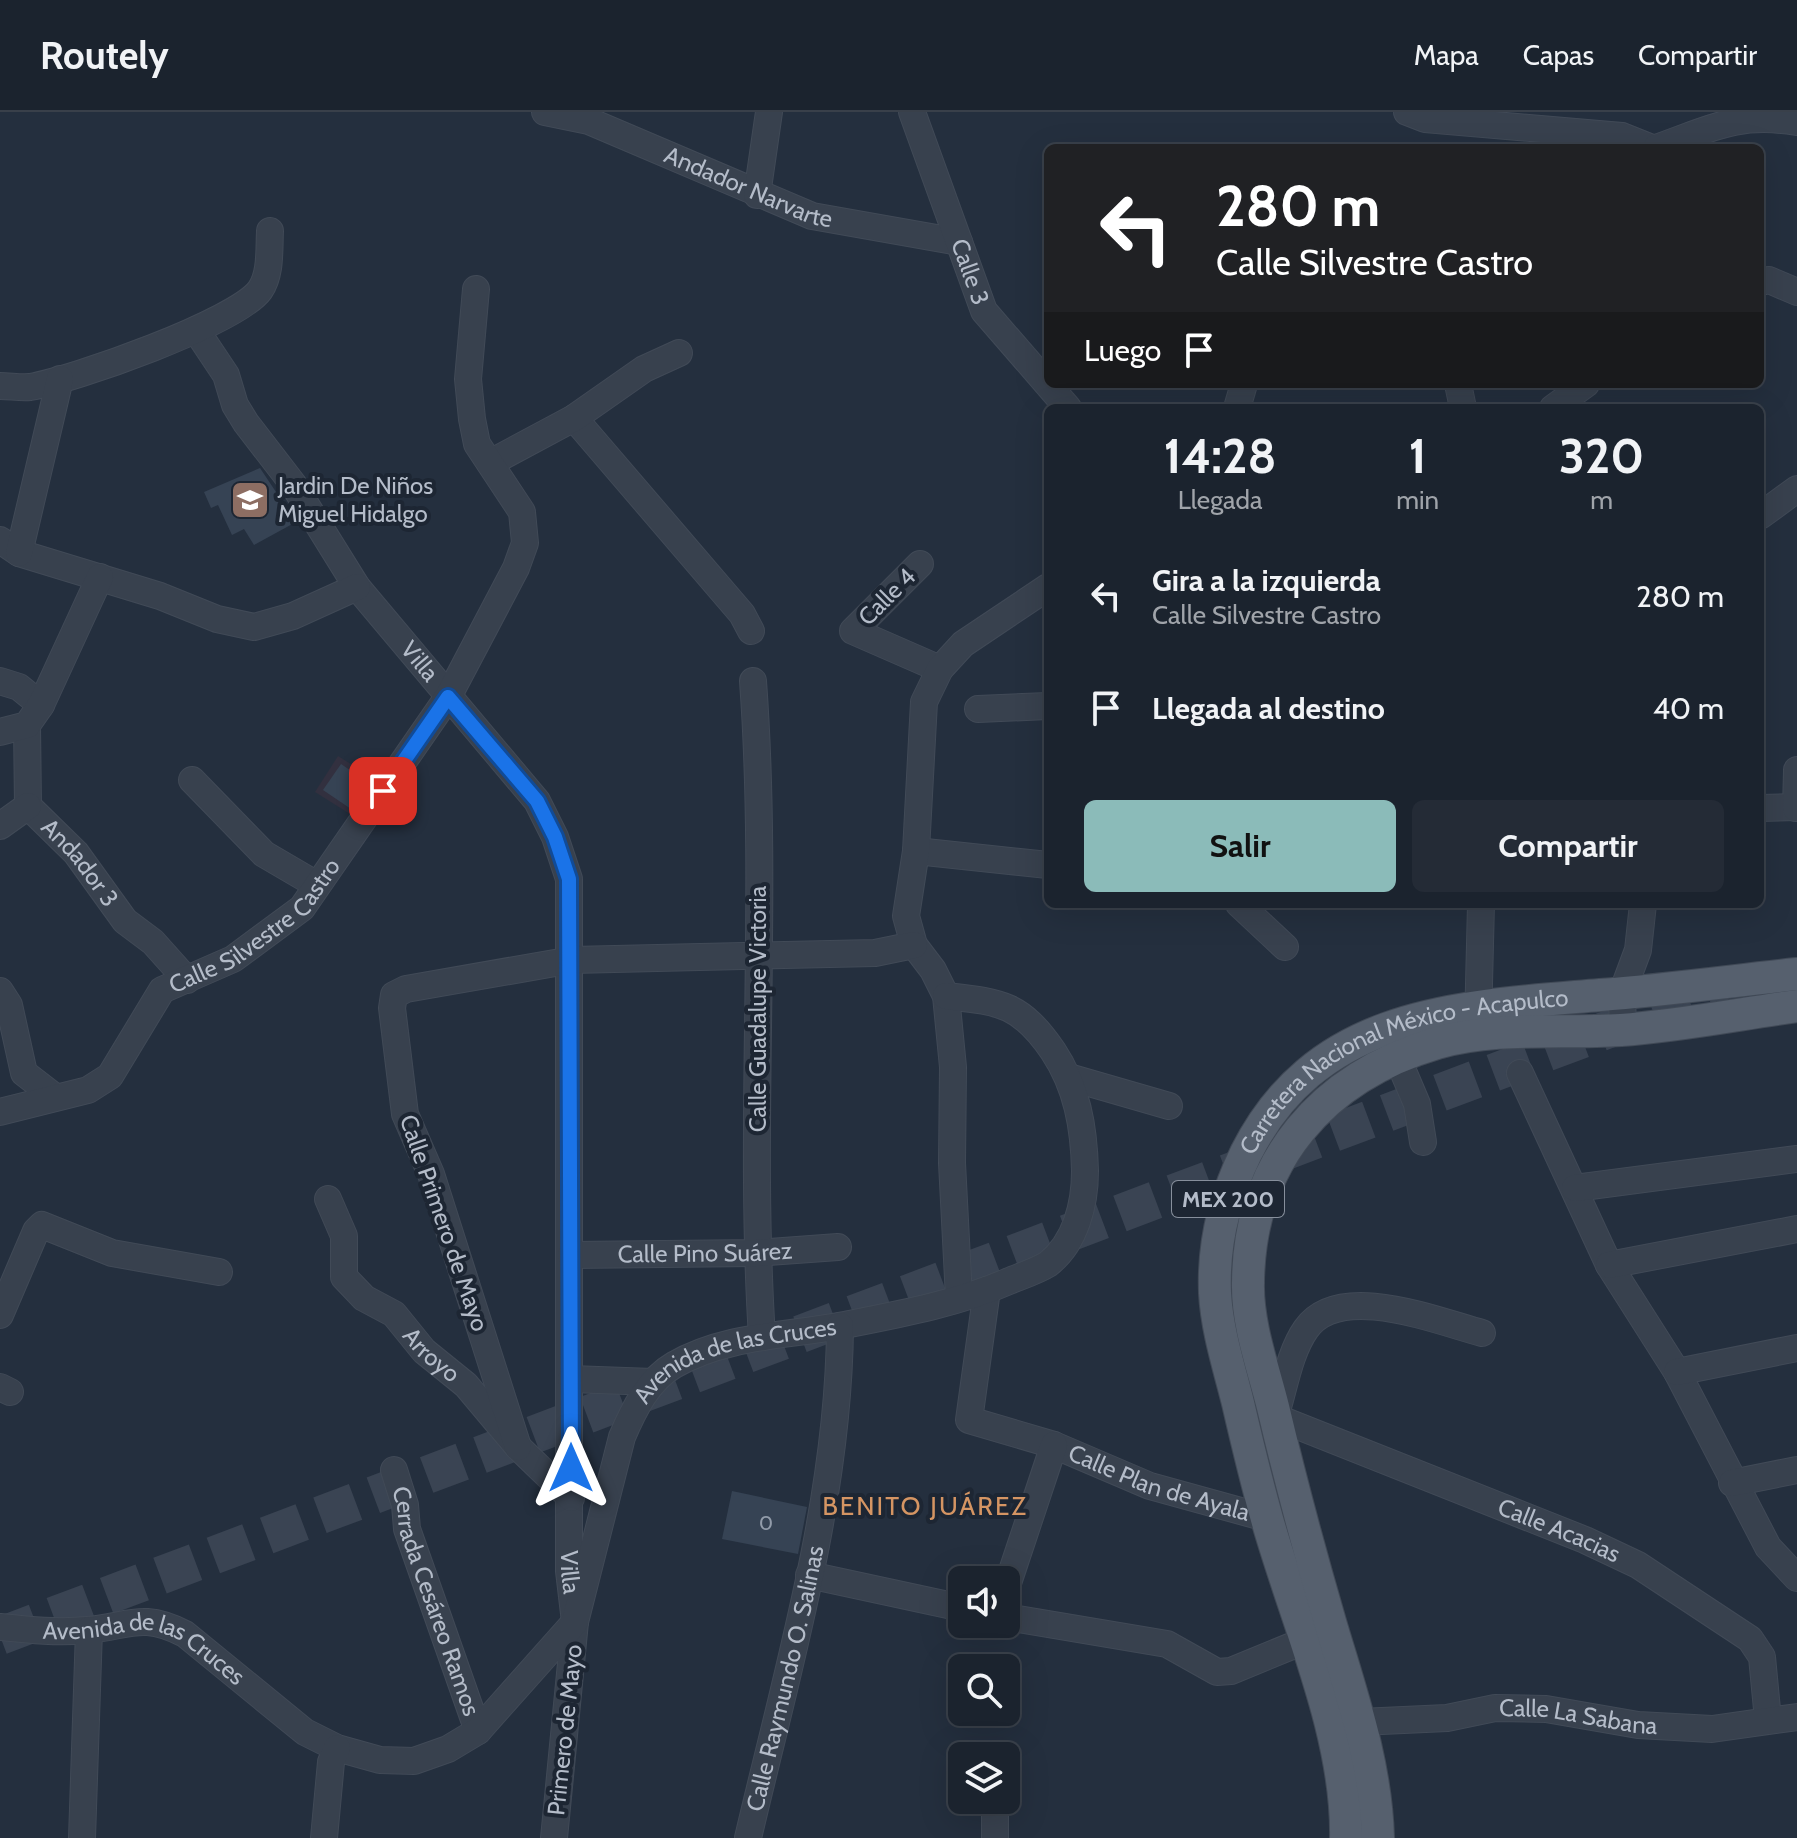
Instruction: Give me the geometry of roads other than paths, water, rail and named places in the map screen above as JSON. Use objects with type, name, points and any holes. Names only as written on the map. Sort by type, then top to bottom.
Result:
[{"type":"main road","name":"Carretera Nacional México - Acapulco","points":[[1378,1838],[1371,1765],[1300,1519],[1252,1320],[1248,1284],[1261,1202],[1277,1162],[1297,1130],[1350,1083],[1397,1057],[1478,1020],[1622,993],[1797,974]]},
{"type":"main road","name":"Carretera Nacional México - Acapulco","points":[[1346,1838],[1341,1775],[1266,1518],[1225,1353],[1215,1295],[1215,1257],[1222,1219],[1237,1172],[1256,1134],[1282,1098],[1320,1062],[1352,1041],[1393,1024],[1478,1020],[1623,1030],[1797,1006]]},
{"type":"street","name":"Andador Narvarte","points":[[545,112],[589,121],[812,216],[959,242]]},
{"type":"street","points":[[757,195],[769,112]]},
{"type":"street","name":"Calle 3","points":[[912,112],[984,311],[1044,380]]},
{"type":"street","points":[[1407,112],[1425,119],[1500,118],[1622,136],[1643,144]]},
{"type":"street","points":[[1665,144],[1740,118],[1772,117],[1797,122]]},
{"type":"street","points":[[0,386],[28,387],[60,379],[196,330],[250,301],[267,279],[270,231]]},
{"type":"street","points":[[1764,281],[1769,280],[1797,292]]},
{"type":"street","points":[[476,289],[468,379],[470,406],[477,444],[490,463],[574,418],[644,369],[679,353]]},
{"type":"street","name":"Villa","points":[[196,330],[226,375],[235,405],[246,423],[267,446],[319,523],[357,587],[537,801],[555,837],[569,879],[572,960],[569,1571],[575,1622]]},
{"type":"street","points":[[60,379],[9,547],[217,619],[254,627],[293,616],[357,587]]},
{"type":"street","name":"Calle 3","points":[[1051,388],[1065,404]]},
{"type":"street","points":[[1558,404],[1580,388]]},
{"type":"street","points":[[574,418],[742,614],[751,631]]},
{"type":"street","name":"Calle Silvestre Castro","points":[[0,1112],[88,1090],[110,1076],[148,1007],[162,990],[233,959],[302,908],[448,697],[516,568],[525,543],[522,512],[490,463]]},
{"type":"street","points":[[1764,513],[1797,489]]},
{"type":"street","name":"Calle 4","points":[[920,564],[853,631],[940,669]]},
{"type":"street","points":[[0,732],[34,715],[100,577]]},
{"type":"street","points":[[959,1298],[952,1163],[953,1067],[946,996],[933,970],[914,945],[906,916],[916,851],[924,702],[940,669],[963,644],[1044,590]]},
{"type":"street","points":[[0,681],[19,687],[34,715]]},
{"type":"street","name":"Calle Guadalupe Victoria","points":[[753,681],[760,773],[756,1253],[762,1337]]},
{"type":"street","points":[[978,709],[1044,706]]},
{"type":"street","name":"Andador 3","points":[[34,715],[28,806],[76,853],[125,921],[153,942],[187,980]]},
{"type":"street","points":[[1764,808],[1797,808],[1797,770]]},
{"type":"street","points":[[192,780],[264,854],[317,885]]},
{"type":"street","points":[[0,826],[28,806]]},
{"type":"street","points":[[916,851],[1044,865]]},
{"type":"street","points":[[1243,908],[1285,947]]},
{"type":"street","points":[[1478,1020],[1481,908]]},
{"type":"street","points":[[1623,1030],[1622,993],[1638,950],[1643,908]]},
{"type":"street","points":[[572,960],[875,953],[914,945]]},
{"type":"street","name":"Calle Primero de Mayo","points":[[518,1447],[431,1174],[405,1114],[392,1008],[394,995],[406,989],[572,960]]},
{"type":"street","points":[[0,991],[9,1005],[24,1073],[55,1097]]},
{"type":"street","points":[[946,996],[986,1001],[1015,1010],[1034,1023],[1072,1078],[1169,1106]]},
{"type":"street","points":[[1397,1057],[1417,1104],[1423,1142]]},
{"type":"street","points":[[1520,1073],[1609,1265],[1677,1372],[1732,1483],[1768,1547],[1797,1578]]},
{"type":"street","name":"Avenida de las Cruces","points":[[0,1627],[89,1630],[133,1621],[162,1622],[185,1634],[305,1732],[337,1748],[380,1760],[414,1761],[448,1749],[478,1731],[575,1622],[622,1437],[632,1414],[653,1382],[672,1366],[710,1348],[840,1326],[959,1298],[987,1290],[1048,1264],[1076,1229],[1085,1191],[1084,1148],[1072,1078]]},
{"type":"street","points":[[1575,1188],[1797,1159]]},
{"type":"street","name":"Arroyo","points":[[328,1199],[344,1236],[344,1277],[364,1298],[394,1314],[424,1351],[466,1385],[518,1447],[571,1498]]},
{"type":"street","points":[[0,1315],[36,1231],[42,1225],[112,1253],[219,1272]]},
{"type":"street","points":[[1609,1265],[1797,1229]]},
{"type":"street","name":"Calle Pino Suárez","points":[[571,1255],[756,1253],[838,1247]]},
{"type":"street","name":"Calle Plan de Ayala","points":[[987,1290],[969,1420],[1054,1445],[1150,1486],[1266,1518]]},
{"type":"street","points":[[1275,1417],[1306,1329],[1337,1309],[1380,1306],[1482,1333]]},
{"type":"street","name":"Calle Raymundo O. Salinas","points":[[748,1838],[809,1575],[840,1392],[840,1326]]},
{"type":"street","points":[[1677,1372],[1797,1348]]},
{"type":"street","points":[[571,1379],[653,1382]]},
{"type":"street","name":"Calle Acacias","points":[[1275,1417],[1537,1520],[1638,1565],[1750,1639],[1762,1657],[1768,1720]]},
{"type":"street","name":"Calle Plan de Ayala","points":[[1014,1566],[1054,1445]]},
{"type":"street","name":"Cerrada Cesáreo Ramos","points":[[394,1470],[405,1505],[407,1529],[478,1731]]},
{"type":"street","points":[[1732,1483],[1797,1470]]},
{"type":"street","points":[[809,1575],[948,1605]]},
{"type":"street","points":[[1020,1619],[1167,1644],[1217,1672],[1231,1671],[1304,1641]]},
{"type":"street","name":"Primero de Mayo","points":[[554,1838],[575,1622]]},
{"type":"street","points":[[82,1838],[89,1630]]},
{"type":"street","name":"Calle La Sabana","points":[[1360,1722],[1447,1718],[1495,1708],[1546,1709],[1638,1725],[1712,1729],[1797,1717]]},
{"type":"street","points":[[324,1838],[331,1762],[337,1748]]},
{"type":"tunnel","points":[[0,1636],[1723,986]]},
{"type":"place","name":"Jardin De Niños Miguel Hidalgo","points":[[250,500]]},
{"type":"district","name":"BENITO JUÁREZ","points":[[925,1506]]}]
